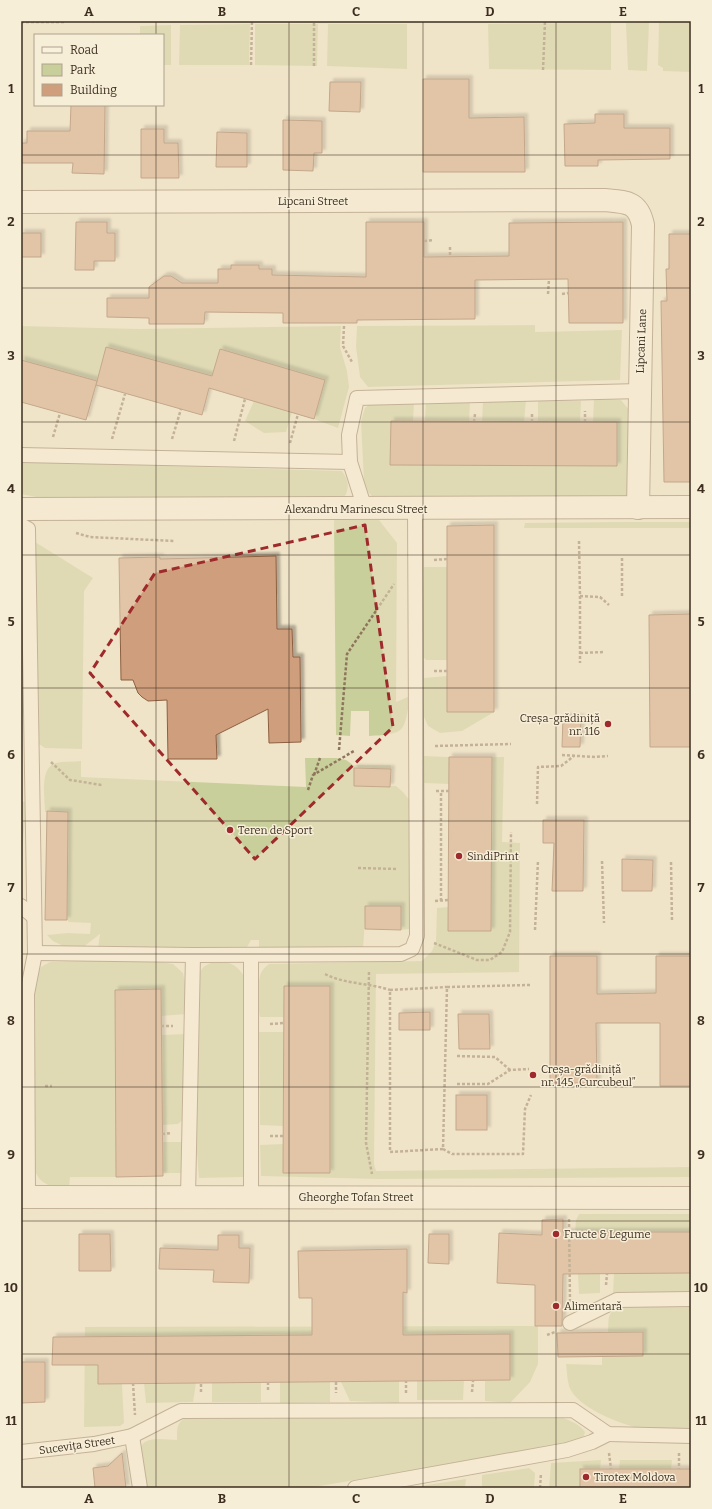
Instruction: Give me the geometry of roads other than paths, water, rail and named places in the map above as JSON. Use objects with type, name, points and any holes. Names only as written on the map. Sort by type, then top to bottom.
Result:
[{"type":"street","name":"Lipcani Street","points":[[21,202],[606,200]]},
{"type":"street","name":"Lipcani Lane","points":[[606,200],[626,202],[634,206],[641,214],[643,224],[638,508]]},
{"type":"street","name":"Alexandru Marinescu Street","points":[[21,510],[691,507]]},
{"type":"street","name":"Gheorghe Tofan Street","points":[[25,1197],[691,1198]]},
{"type":"lane","points":[[365,509],[350,462],[349,435],[357,398],[640,391]]},
{"type":"lane","points":[[21,455],[350,462]]},
{"type":"lane","points":[[35,953],[193,956],[401,954],[412,949],[417,936],[415,509]]},
{"type":"lane","points":[[21,525],[28,529],[35,953],[27,994],[25,1197]]},
{"type":"lane","points":[[21,906],[34,917]]},
{"type":"lane","points":[[251,955],[251,1197]]},
{"type":"lane","points":[[188,1197],[193,956]]},
{"type":"lane","points":[[570,1323],[617,1300],[691,1299]]},
{"type":"lane","name":"Sucevița Street","points":[[21,1452],[94,1444],[136,1434],[181,1411],[572,1410],[608,1434]]},
{"type":"lane","points":[[136,1434],[140,1488]]},
{"type":"lane","points":[[355,1488],[567,1450],[592,1442],[608,1434],[691,1436]]},
{"type":"place","name":"Creșa-grădiniță nr. 116","points":[[608,724]]},
{"type":"place","name":"Teren de Sport","points":[[230,830]]},
{"type":"place","name":"SindiPrint","points":[[459,856]]},
{"type":"place","name":"Creșa-grădiniță nr. 145 „Curcubeul”","points":[[533,1075]]},
{"type":"place","name":"Fructe & Legume","points":[[556,1234]]},
{"type":"place","name":"Alimentară","points":[[556,1306]]},
{"type":"place","name":"Tirotex Moldova","points":[[586,1477]]}]
